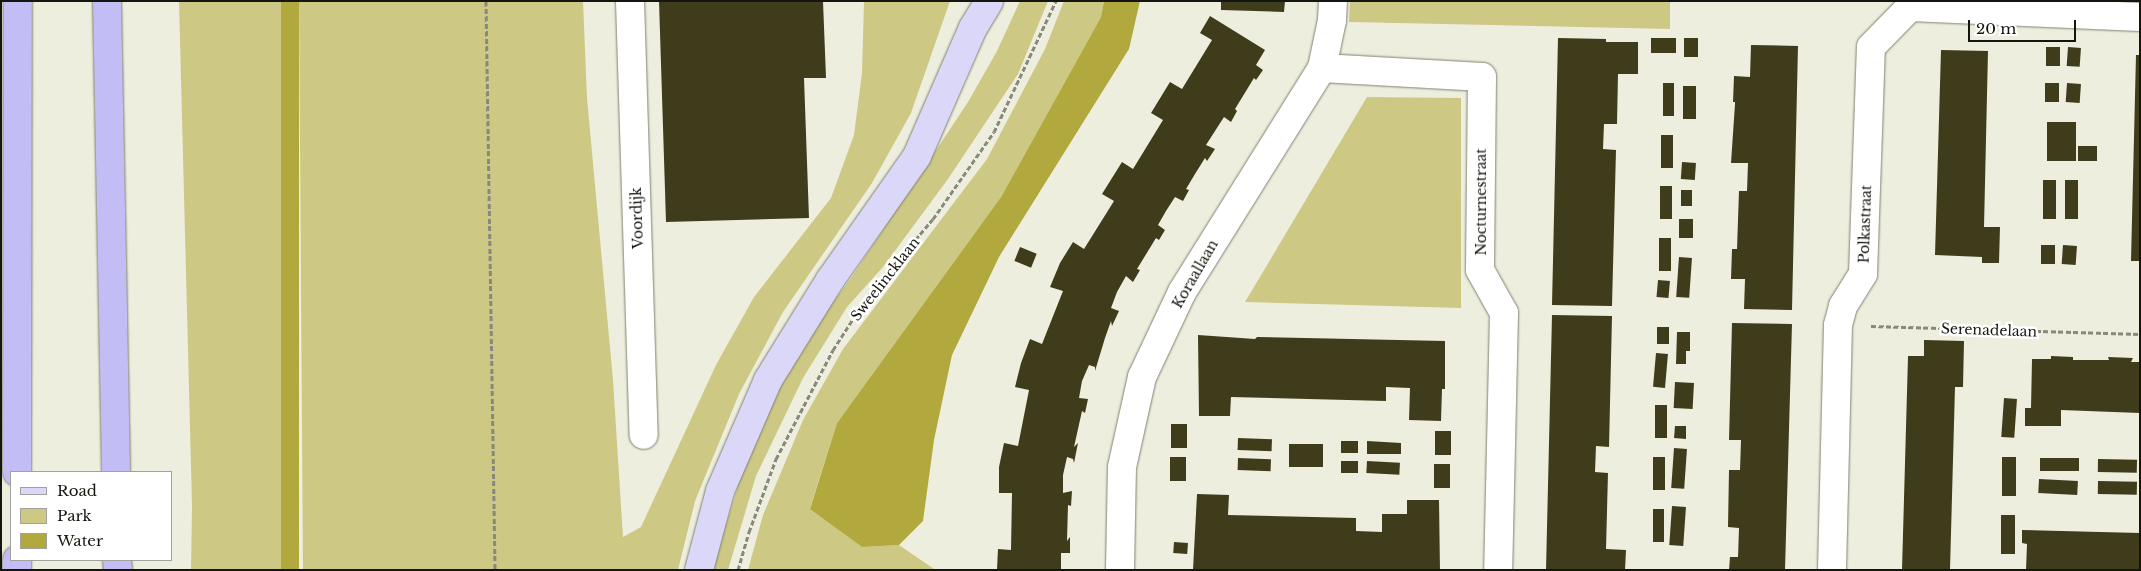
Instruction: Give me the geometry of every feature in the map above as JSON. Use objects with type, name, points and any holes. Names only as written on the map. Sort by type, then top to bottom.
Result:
[{"type":"highway","points":[[16,471],[18,1]]},
{"type":"highway","points":[[107,1],[116,471]]},
{"type":"highway","points":[[1,240],[16,370]]},
{"type":"main road","points":[[973,28],[974,1]]},
{"type":"main road","points":[[699,570],[720,491],[768,380],[830,280],[917,156],[973,28],[989,1]]},
{"type":"street","name":"Voordijk","points":[[630,1],[644,435]]},
{"type":"street","name":"Koraallaan","points":[[1120,570],[1122,467],[1142,377],[1182,292],[1322,68],[1332,20],[1333,1]]},
{"type":"street","name":"Polkastraat","points":[[1832,570],[1838,325],[1843,306],[1863,274],[1872,47],[1910,8],[2040,7]]},
{"type":"street","points":[[2040,7],[2140,17]]},
{"type":"street","name":"Nocturnestraat","points":[[1322,68],[1482,77],[1480,270],[1504,313],[1498,570]]},
{"type":"path","points":[[486,1],[495,570]]},
{"type":"path","name":"Sweelincklaan","points":[[738,570],[748,532],[776,459],[832,350],[867,297],[933,219],[994,132],[1056,1]]},
{"type":"path","name":"Serenadelaan","points":[[1838,325],[2140,334]]},
{"type":"green space","points":[[179,1],[281,1],[287,570],[191,570],[192,506]]},
{"type":"green space","points":[[299,1],[583,1],[587,98],[613,380],[623,537],[641,527],[716,365],[754,297],[831,198],[854,135],[862,73],[864,1],[950,1],[911,113],[872,183],[783,312],[739,394],[695,501],[678,570],[303,570]]},
{"type":"green space","points":[[1020,1],[1048,1],[1018,74],[948,179],[883,267],[847,307],[803,378],[756,476],[728,570],[712,570],[741,476],[772,400],[800,348],[853,275],[968,102],[997,51]]},
{"type":"green space","points":[[1064,1],[1104,1],[1101,17],[1001,197],[837,423],[810,508],[862,547],[899,545],[934,569],[949,570],[748,570],[763,515],[803,420],[843,349],[987,159],[1045,49]]},
{"type":"green space","points":[[1350,1],[1670,1],[1670,29],[1349,22]]},
{"type":"green space","points":[[1367,97],[1461,98],[1461,308],[1245,302]]},
{"type":"water","points":[[281,1],[299,1],[299,570],[281,570]]},
{"type":"water","points":[[1104,1],[1140,1],[1129,49],[999,257],[952,355],[934,440],[923,521],[899,545],[862,547],[810,509],[837,423],[1001,197],[1101,17]]},
{"type":"building","points":[[659,1],[823,1],[826,78],[804,78],[809,218],[666,222]]},
{"type":"building","points":[[1221,1],[1285,1],[1284,12],[1221,10]]},
{"type":"building","points":[[1210,16],[1265,50],[1256,65],[1263,70],[1256,80],[1254,78],[1235,109],[1237,111],[1231,122],[1224,117],[1206,145],[1215,149],[1207,161],[1205,158],[1195,174],[1186,189],[1189,190],[1183,201],[1175,197],[1166,211],[1158,225],[1165,230],[1159,240],[1156,238],[1137,269],[1140,270],[1133,282],[1126,276],[1117,292],[1111,308],[1119,311],[1112,326],[1111,321],[1095,371],[1095,367],[1089,365],[1082,381],[1079,398],[1088,399],[1085,413],[1082,411],[1074,447],[1078,443],[1074,463],[1073,459],[1067,457],[1063,475],[1063,493],[1072,491],[1071,506],[1068,505],[1067,541],[1070,537],[1070,553],[1061,553],[1061,570],[997,569],[998,549],[1011,550],[1012,493],[999,493],[999,467],[1004,443],[1018,446],[1029,390],[1015,387],[1021,363],[1030,339],[1042,344],[1063,291],[1050,287],[1060,263],[1073,242],[1084,249],[1114,201],[1102,194],[1122,162],[1133,169],[1163,120],[1151,113],[1170,82],[1182,89],[1212,40],[1200,33]]},
{"type":"building","points":[[1558,38],[1606,39],[1606,42],[1638,42],[1638,74],[1618,74],[1617,124],[1604,124],[1603,149],[1616,150],[1612,306],[1552,305]]},
{"type":"building","points":[[1651,38],[1676,38],[1676,53],[1651,53]]},
{"type":"building","points":[[1684,38],[1698,38],[1698,57],[1684,57]]},
{"type":"building","points":[[1751,45],[1798,46],[1792,310],[1744,309],[1745,279],[1731,279],[1732,249],[1737,249],[1739,191],[1747,191],[1748,163],[1731,163],[1735,104],[1733,102],[1734,76],[1750,77]]},
{"type":"building","points":[[2046,47],[2060,47],[2060,66],[2046,66]]},
{"type":"building","points":[[2068,47],[2081,48],[2080,67],[2067,66]]},
{"type":"building","points":[[1941,50],[1988,51],[1984,227],[2000,227],[1999,263],[1982,263],[1982,257],[1935,255]]},
{"type":"building","points":[[2136,55],[2140,55],[2140,261],[2131,261]]},
{"type":"building","points":[[1663,83],[1674,83],[1674,116],[1663,116]]},
{"type":"building","points":[[2045,83],[2059,83],[2059,102],[2045,102]]},
{"type":"building","points":[[2067,83],[2081,84],[2080,103],[2066,102]]},
{"type":"building","points":[[1683,86],[1696,86],[1696,119],[1683,119]]},
{"type":"building","points":[[2047,122],[2076,122],[2076,161],[2047,161]]},
{"type":"building","points":[[1661,135],[1673,135],[1673,168],[1661,168]]},
{"type":"building","points":[[2078,146],[2097,146],[2097,161],[2078,161]]},
{"type":"building","points":[[1682,162],[1696,163],[1695,180],[1681,179]]},
{"type":"building","points":[[2043,180],[2056,180],[2056,219],[2043,219]]},
{"type":"building","points":[[2065,180],[2078,180],[2078,219],[2065,219]]},
{"type":"building","points":[[1660,186],[1672,186],[1672,219],[1660,219]]},
{"type":"building","points":[[1681,190],[1692,190],[1692,206],[1681,206]]},
{"type":"building","points":[[1679,219],[1693,219],[1693,238],[1679,238]]},
{"type":"building","points":[[1659,238],[1671,238],[1671,271],[1659,271]]},
{"type":"building","points":[[2041,245],[2055,245],[2055,264],[2041,264]]},
{"type":"building","points":[[2063,245],[2077,246],[2076,265],[2062,264]]},
{"type":"building","points":[[1020,247],[1037,254],[1031,268],[1014,261]]},
{"type":"building","points":[[1679,257],[1692,258],[1689,298],[1676,297]]},
{"type":"building","points":[[1658,280],[1670,281],[1668,298],[1657,297]]},
{"type":"building","points":[[1552,315],[1612,316],[1609,447],[1596,446],[1595,472],[1608,473],[1606,549],[1626,550],[1625,570],[1546,570]]},
{"type":"building","points":[[1732,323],[1792,324],[1785,570],[1729,570],[1730,557],[1738,557],[1739,528],[1728,527],[1729,470],[1740,470],[1741,440],[1729,440]]},
{"type":"building","points":[[1657,327],[1669,327],[1669,344],[1657,344]]},
{"type":"building","points":[[1677,332],[1690,332],[1690,351],[1686,351],[1686,364],[1676,364]]},
{"type":"building","points":[[1198,335],[1255,339],[1257,337],[1445,341],[1445,389],[1442,389],[1441,421],[1409,420],[1410,388],[1386,387],[1386,401],[1231,397],[1230,416],[1199,416]]},
{"type":"building","points":[[1924,340],[1964,341],[1963,387],[1955,387],[1950,570],[1902,570],[1908,356],[1924,356]]},
{"type":"building","points":[[1656,353],[1668,354],[1665,388],[1653,387]]},
{"type":"building","points":[[2051,356],[2073,357],[2073,360],[2109,360],[2108,357],[2133,358],[2131,362],[2140,362],[2140,413],[2061,410],[2061,426],[2025,426],[2025,408],[2031,408],[2032,359],[2051,359]]},
{"type":"building","points":[[1675,382],[1694,383],[1693,409],[1674,408]]},
{"type":"building","points":[[2004,398],[2017,399],[2014,438],[2001,437]]},
{"type":"building","points":[[1655,405],[1667,405],[1667,438],[1655,438]]},
{"type":"building","points":[[1171,424],[1187,424],[1187,448],[1171,448]]},
{"type":"building","points":[[1675,426],[1686,426],[1686,439],[1674,438]]},
{"type":"building","points":[[1435,431],[1451,431],[1451,455],[1435,455]]},
{"type":"building","points":[[1238,438],[1272,439],[1272,451],[1238,450]]},
{"type":"building","points":[[1341,441],[1358,441],[1358,453],[1341,453]]},
{"type":"building","points":[[1367,441],[1401,443],[1401,454],[1367,454]]},
{"type":"building","points":[[1289,444],[1323,444],[1323,467],[1289,467]]},
{"type":"building","points":[[1674,448],[1687,449],[1684,489],[1671,488]]},
{"type":"building","points":[[1170,457],[1186,457],[1186,481],[1170,481]]},
{"type":"building","points":[[1653,457],[1665,457],[1665,490],[1653,490]]},
{"type":"building","points":[[2002,457],[2016,457],[2016,496],[2002,496]]},
{"type":"building","points":[[1238,458],[1271,459],[1271,471],[1238,470]]},
{"type":"building","points":[[2040,458],[2079,458],[2079,471],[2040,471]]},
{"type":"building","points":[[2098,459],[2137,460],[2137,473],[2098,472]]},
{"type":"building","points":[[1341,461],[1358,461],[1358,473],[1341,473]]},
{"type":"building","points":[[1367,461],[1400,463],[1399,475],[1366,473]]},
{"type":"building","points":[[1434,464],[1450,464],[1450,488],[1434,488]]},
{"type":"building","points":[[2039,479],[2078,481],[2077,495],[2038,493]]},
{"type":"building","points":[[2098,481],[2137,482],[2137,495],[2098,494]]},
{"type":"building","points":[[1197,494],[1229,495],[1228,515],[1356,518],[1356,531],[1382,532],[1382,514],[1407,514],[1407,500],[1439,500],[1440,570],[1193,570]]},
{"type":"building","points":[[1672,506],[1686,507],[1683,546],[1669,545]]},
{"type":"building","points":[[1653,509],[1664,509],[1664,542],[1653,542]]},
{"type":"building","points":[[2001,515],[2015,515],[2015,554],[2001,554]]},
{"type":"building","points":[[2022,530],[2140,533],[2140,570],[2026,570],[2027,544],[2022,543]]},
{"type":"building","points":[[1174,542],[1188,543],[1187,554],[1173,553]]}]
